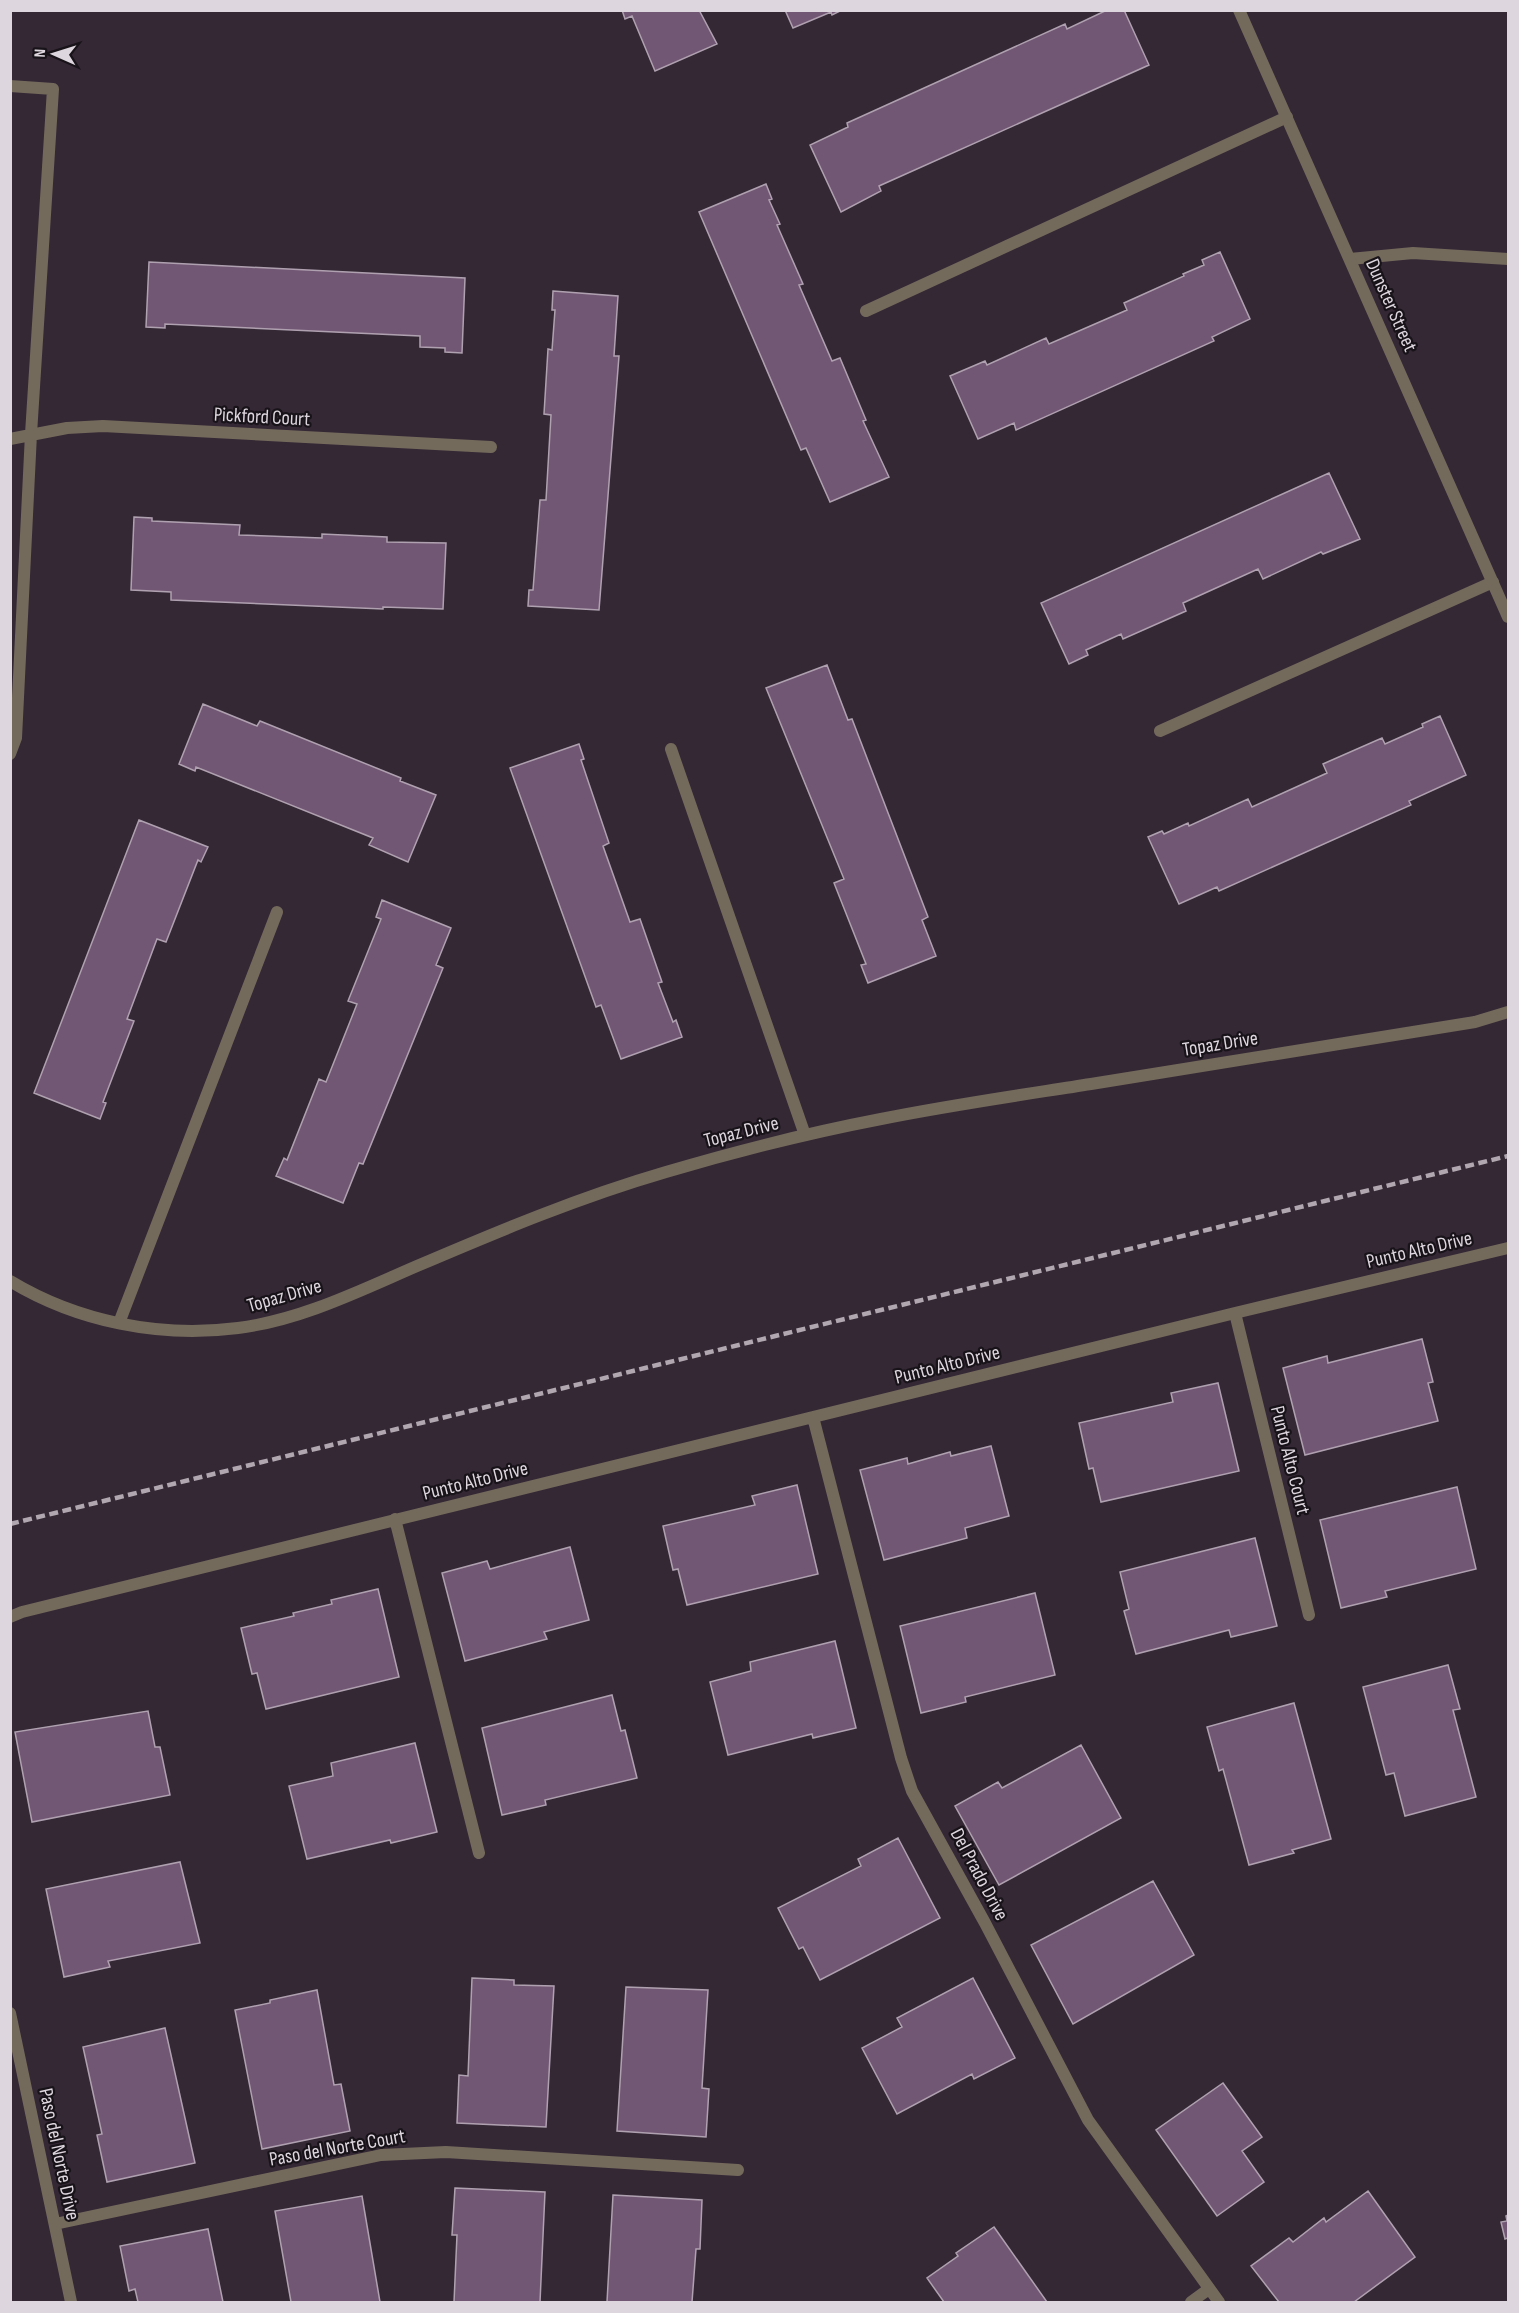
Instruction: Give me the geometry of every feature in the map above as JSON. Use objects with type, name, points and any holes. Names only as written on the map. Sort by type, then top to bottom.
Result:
[{"type":"street","name":"Dunster Street","points":[[1239,10],[1509,616]]},
{"type":"street","points":[[10,86],[53,89],[31,434],[16,738],[10,754]]},
{"type":"street","points":[[866,311],[1287,117]]},
{"type":"street","points":[[1350,259],[1413,253],[1509,259]]},
{"type":"street","name":"Pickford Court","points":[[10,439],[67,428],[103,426],[491,447]]},
{"type":"street","points":[[1161,731],[1493,582]]},
{"type":"street","points":[[671,749],[805,1135]]},
{"type":"street","points":[[119,1323],[277,912]]},
{"type":"street","name":"Topaz Drive","points":[[10,1281],[61,1306],[119,1323],[178,1331],[236,1328],[275,1322],[315,1310],[561,1206],[664,1172],[805,1135],[931,1110],[1475,1022],[1509,1012]]},
{"type":"street","name":"Punto Alto Drive","points":[[10,1617],[395,1519],[1509,1248]]},
{"type":"street","name":"Punto Alto Court","points":[[1235,1314],[1309,1615]]},
{"type":"street","name":"Del Prado Drive","points":[[813,1417],[901,1758],[912,1791],[985,1923],[1088,2120],[1219,2302]]},
{"type":"street","points":[[395,1519],[478,1853]]},
{"type":"street","name":"Paso del Norte Drive","points":[[10,2013],[71,2302]]},
{"type":"street","name":"Paso del Norte Court","points":[[55,2224],[381,2156],[446,2152],[738,2170]]},
{"type":"street","points":[[1191,2302],[1209,2289]]},
{"type":"building","points":[[622,10],[699,10],[717,44],[655,71],[632,16],[625,19]]},
{"type":"building","points":[[785,10],[842,10],[832,15],[831,12],[793,28]]},
{"type":"building","points":[[1107,10],[1124,10],[1149,65],[879,186],[881,191],[841,212],[810,145],[848,127],[847,123],[1065,24],[1067,29]]},
{"type":"building","points":[[766,184],[772,199],[769,200],[780,224],[777,225],[803,284],[799,285],[832,361],[840,358],[866,420],[863,421],[889,477],[830,502],[806,448],[801,450],[699,212]]},
{"type":"building","points":[[1220,252],[1250,319],[1212,337],[1214,341],[1016,430],[1014,423],[978,439],[950,376],[985,361],[987,365],[1046,338],[1049,344],[1127,310],[1124,303],[1184,276],[1183,274],[1204,265],[1202,260]]},
{"type":"building","points":[[149,262],[465,278],[462,353],[445,352],[445,348],[420,347],[420,336],[165,324],[165,328],[146,327]]},
{"type":"building","points":[[553,291],[618,296],[614,356],[619,356],[599,610],[528,606],[529,590],[533,590],[540,500],[546,500],[551,415],[544,414],[548,349],[552,350],[555,310],[552,310]]},
{"type":"building","points":[[1329,473],[1360,539],[1323,554],[1321,552],[1263,579],[1258,569],[1183,603],[1186,611],[1123,639],[1121,634],[1086,650],[1088,655],[1069,664],[1041,603]]},
{"type":"building","points":[[134,517],[152,518],[152,521],[240,525],[239,535],[322,538],[322,534],[387,537],[387,542],[446,543],[443,609],[383,607],[383,609],[171,600],[171,592],[131,590]]},
{"type":"building","points":[[827,665],[848,720],[852,719],[928,917],[922,920],[936,956],[868,983],[861,965],[866,964],[834,883],[844,879],[766,688]]},
{"type":"building","points":[[203,704],[257,726],[260,721],[401,778],[400,781],[436,795],[408,862],[369,845],[373,838],[196,767],[195,771],[179,764]]},
{"type":"building","points":[[1440,716],[1466,775],[1409,801],[1411,805],[1219,891],[1217,887],[1179,904],[1148,837],[1162,831],[1164,834],[1188,823],[1189,826],[1248,799],[1252,807],[1327,773],[1323,764],[1382,738],[1385,744],[1423,727],[1422,724]]},
{"type":"building","points":[[579,744],[584,759],[581,760],[609,843],[603,846],[630,922],[640,919],[662,982],[658,983],[673,1022],[676,1020],[682,1037],[621,1059],[601,1005],[596,1007],[510,768]]},
{"type":"building","points":[[139,820],[208,847],[201,862],[198,860],[166,942],[157,939],[127,1019],[134,1021],[103,1102],[106,1103],[100,1119],[34,1093]]},
{"type":"building","points":[[382,900],[451,928],[436,965],[443,968],[363,1164],[359,1163],[343,1203],[276,1176],[284,1158],[287,1160],[319,1079],[326,1082],[357,1004],[348,1001],[381,919],[376,917]]},
{"type":"building","points":[[1422,1339],[1433,1382],[1428,1383],[1438,1421],[1305,1455],[1283,1368],[1327,1356],[1328,1363]]},
{"type":"building","points":[[1218,1383],[1239,1471],[1101,1502],[1093,1468],[1089,1469],[1079,1423],[1173,1402],[1171,1393]]},
{"type":"building","points":[[991,1446],[1009,1516],[965,1528],[967,1538],[884,1560],[860,1470],[907,1458],[908,1464],[950,1452],[951,1456]]},
{"type":"building","points":[[797,1485],[818,1574],[687,1605],[678,1569],[673,1570],[663,1526],[755,1505],[752,1496]]},
{"type":"building","points":[[1457,1487],[1476,1569],[1385,1591],[1387,1597],[1341,1608],[1320,1520]]},
{"type":"building","points":[[1255,1538],[1277,1626],[1231,1637],[1229,1630],[1136,1654],[1124,1611],[1129,1609],[1120,1572]]},
{"type":"building","points":[[570,1547],[589,1620],[544,1632],[547,1639],[465,1661],[442,1573],[487,1561],[490,1569]]},
{"type":"building","points":[[378,1589],[399,1677],[266,1709],[257,1673],[252,1674],[241,1628],[294,1616],[293,1613],[332,1604],[331,1600]]},
{"type":"building","points":[[1035,1593],[1055,1675],[965,1697],[966,1702],[921,1713],[900,1626]]},
{"type":"building","points":[[835,1641],[856,1728],[813,1738],[812,1734],[728,1755],[710,1682],[751,1671],[750,1662]]},
{"type":"building","points":[[1448,1665],[1460,1709],[1453,1710],[1476,1797],[1405,1816],[1394,1773],[1386,1775],[1363,1687]]},
{"type":"building","points":[[612,1695],[621,1731],[625,1730],[637,1778],[545,1800],[546,1805],[502,1815],[482,1728]]},
{"type":"building","points":[[1294,1703],[1331,1839],[1292,1850],[1294,1853],[1249,1865],[1223,1769],[1219,1771],[1207,1727]]},
{"type":"building","points":[[148,1711],[155,1747],[160,1747],[170,1795],[32,1822],[15,1732]]},
{"type":"building","points":[[415,1743],[437,1832],[307,1859],[289,1786],[333,1776],[331,1763]]},
{"type":"building","points":[[1081,1745],[1121,1818],[999,1885],[955,1806],[998,1782],[1002,1788]]},
{"type":"building","points":[[898,1838],[940,1918],[820,1980],[803,1947],[799,1949],[778,1908],[861,1866],[858,1859]]},
{"type":"building","points":[[180,1862],[200,1943],[108,1961],[110,1967],[64,1977],[46,1889]]},
{"type":"building","points":[[1153,1881],[1194,1955],[1073,2024],[1031,1945]]},
{"type":"building","points":[[472,1978],[514,1980],[514,1985],[554,1986],[546,2127],[457,2123],[459,2075],[468,2076]]},
{"type":"building","points":[[973,1978],[1015,2058],[974,2079],[972,2074],[897,2114],[862,2048],[902,2027],[897,2018]]},
{"type":"building","points":[[626,1987],[708,1990],[702,2088],[709,2089],[706,2137],[617,2131]]},
{"type":"building","points":[[317,1990],[334,2085],[341,2084],[350,2131],[262,2149],[235,2010]]},
{"type":"building","points":[[165,2028],[195,2163],[107,2182],[97,2135],[102,2134],[83,2047]]},
{"type":"building","points":[[1223,2083],[1262,2137],[1242,2151],[1264,2182],[1217,2216],[1156,2130]]},
{"type":"building","points":[[455,2188],[545,2192],[540,2302],[454,2302],[457,2235],[452,2235]]},
{"type":"building","points":[[1368,2191],[1415,2257],[1354,2302],[1279,2302],[1251,2266],[1289,2238],[1293,2242],[1324,2218],[1326,2222]]},
{"type":"building","points":[[613,2195],[702,2200],[700,2249],[696,2249],[692,2302],[607,2302]]},
{"type":"building","points":[[362,2196],[380,2302],[291,2302],[275,2211]]},
{"type":"building","points":[[1508,2215],[1508,2238],[1505,2239],[1501,2222],[1507,2221],[1506,2216]]},
{"type":"building","points":[[994,2227],[1047,2302],[944,2302],[927,2278],[958,2256],[956,2253]]},
{"type":"building","points":[[208,2229],[223,2302],[138,2302],[135,2289],[129,2291],[120,2246]]},
{"type":"railway","points":[[10,1524],[1508,1156]]}]
